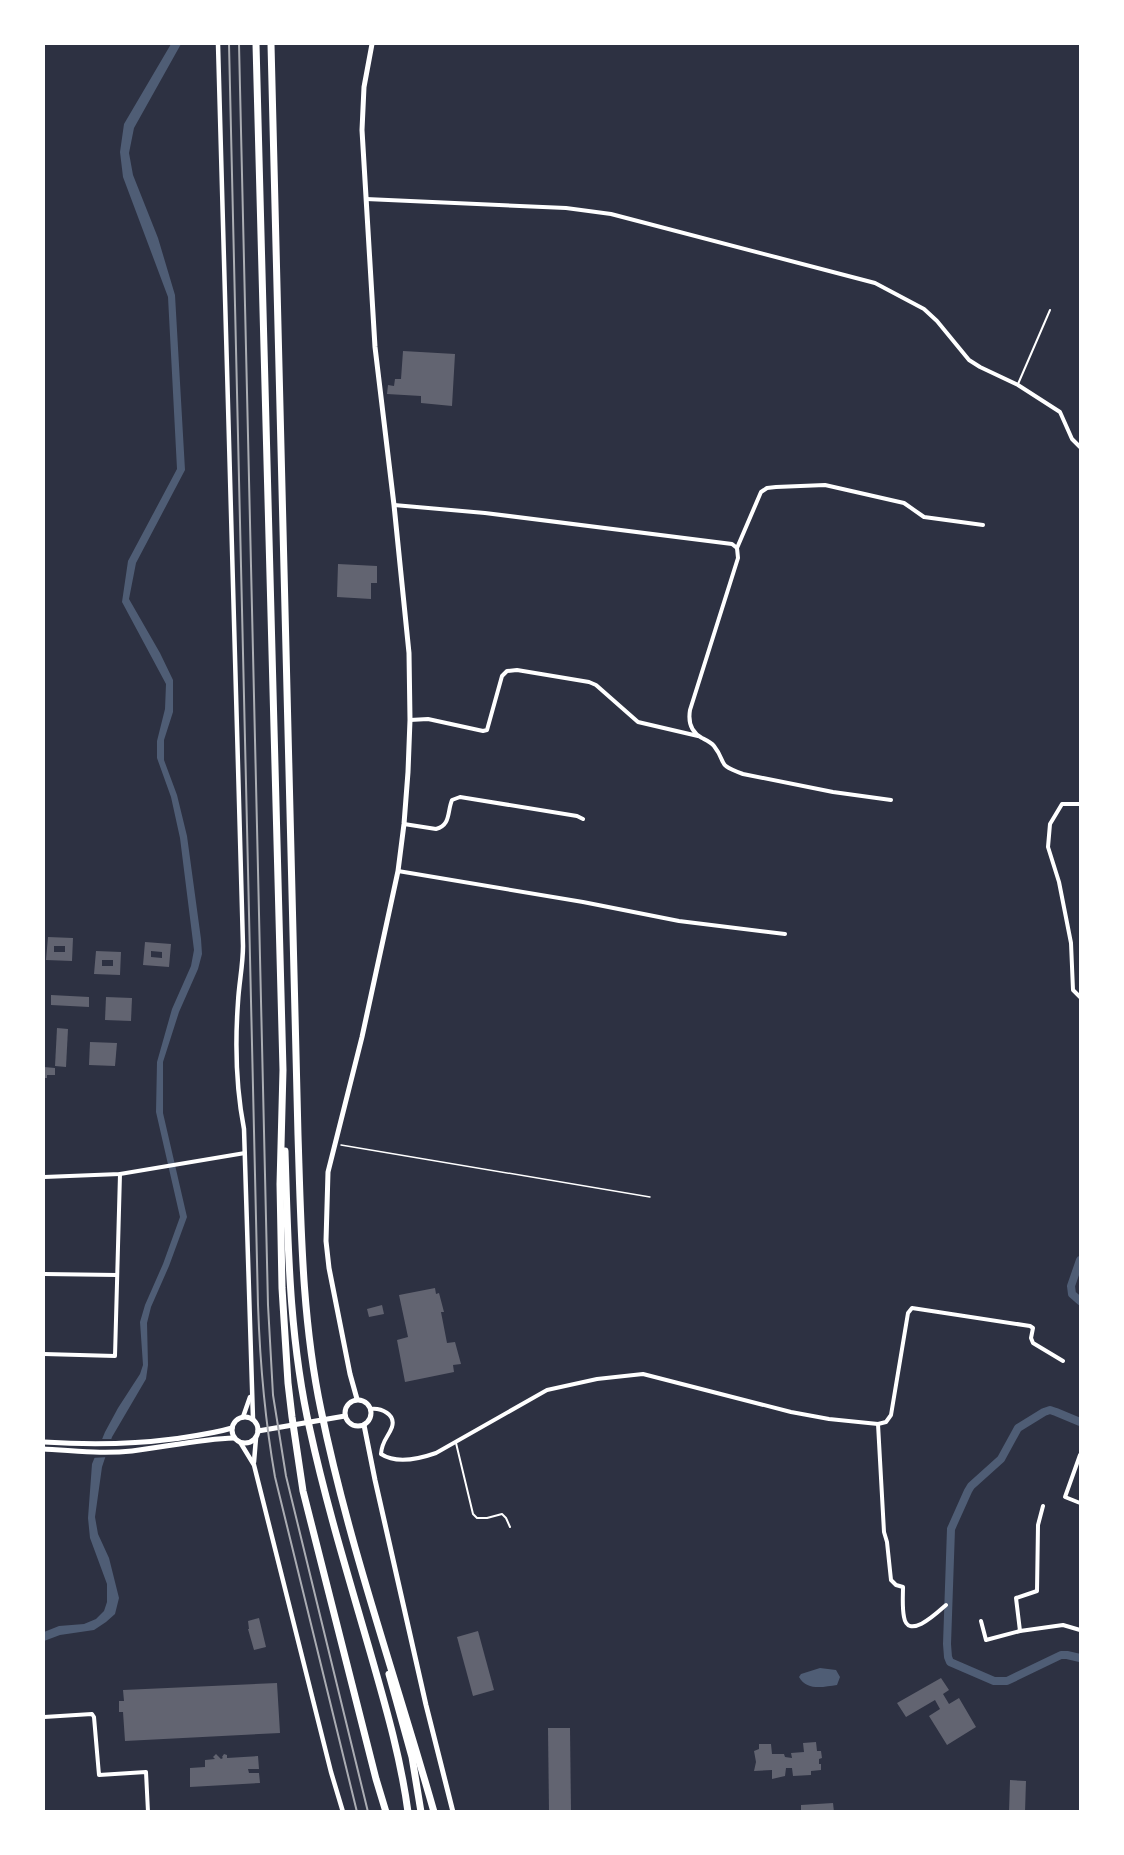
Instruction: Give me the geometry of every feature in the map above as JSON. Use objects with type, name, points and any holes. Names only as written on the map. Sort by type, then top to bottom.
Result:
[{"type":"highway","points":[[256,44],[288,1262],[297,1354],[310,1431],[393,1731],[408,1812]]},
{"type":"highway","points":[[272,44],[301,1221],[306,1308],[321,1409],[337,1482],[411,1757],[421,1812]]},
{"type":"highway","points":[[283,1070],[280,1184],[282,1288],[292,1417],[303,1491],[386,1812]]},
{"type":"highway","points":[[355,1547],[434,1812]]},
{"type":"main road","points":[[357,1399],[332,1287],[326,1241],[328,1172],[362,1037],[398,872],[404,824],[410,720],[409,653],[375,347],[362,129],[364,87],[372,44]]},
{"type":"main road","points":[[364,1425],[353,1425],[347,1421],[346,1406],[350,1402],[357,1399],[365,1401],[371,1409],[371,1416],[364,1425],[375,1480],[426,1705],[453,1812]]},
{"type":"main road","points":[[258,1431],[345,1416]]},
{"type":"main road","points":[[44,1442],[123,1445],[201,1438],[234,1438],[246,1443],[256,1438],[258,1431],[256,1422],[243,1417],[236,1420],[232,1428],[234,1438]]},
{"type":"main road","points":[[44,1449],[122,1452],[201,1438],[232,1428]]},
{"type":"street","points":[[218,44],[243,946],[237,1054],[239,1104],[244,1129],[253,1419]]},
{"type":"street","points":[[366,200],[566,208],[611,214],[875,283],[924,309],[937,321],[969,360],[1018,385],[1060,412],[1072,440],[1080,447]]},
{"type":"street","points":[[698,736],[690,725],[690,710],[738,558],[737,548],[761,492],[767,488],[776,487],[825,485],[904,503],[924,517],[983,525]]},
{"type":"street","points":[[394,505],[485,513],[732,544],[737,548]]},
{"type":"street","points":[[410,720],[428,719],[487,730],[502,676],[507,671],[517,670],[596,685],[638,722],[698,736],[712,744],[725,767],[743,774],[833,792],[891,800]]},
{"type":"street","points":[[404,824],[441,828],[447,823],[452,800],[460,797],[577,816],[583,819]]},
{"type":"street","points":[[1080,804],[1062,804],[1050,824],[1048,847],[1059,882],[1070,935],[1073,990],[1080,997]]},
{"type":"street","points":[[398,872],[583,902],[680,921],[785,934]]},
{"type":"street","points":[[44,1177],[120,1174],[245,1153]]},
{"type":"street","points":[[44,1354],[115,1356],[120,1174]]},
{"type":"street","points":[[44,1274],[117,1275]]},
{"type":"street","points":[[371,1409],[378,1408],[386,1411],[392,1419],[392,1426],[382,1444],[381,1454],[388,1459],[425,1457],[436,1453],[547,1390],[643,1374],[791,1412],[878,1424],[886,1422],[891,1415],[908,1315],[912,1308],[1030,1326],[1033,1328],[1031,1338],[1033,1343],[1064,1361]]},
{"type":"street","points":[[243,1417],[251,1394]]},
{"type":"street","points":[[878,1424],[884,1532],[891,1580],[903,1587],[904,1620],[908,1625],[915,1626],[927,1622],[946,1605]]},
{"type":"street","points":[[254,1465],[256,1438]]},
{"type":"street","points":[[240,1442],[254,1465],[343,1812]]},
{"type":"street","points":[[1080,1455],[1065,1497],[1080,1503]]},
{"type":"street","points":[[1020,1631],[1016,1598],[1037,1592],[1038,1525],[1043,1506]]},
{"type":"street","points":[[981,1621],[986,1640],[1020,1631],[1063,1625],[1080,1630]]},
{"type":"street","points":[[44,1717],[92,1714],[99,1776],[146,1772],[148,1812]]},
{"type":"lane","points":[[1018,385],[1050,310]]},
{"type":"lane","points":[[456,1441],[473,1514],[477,1518],[487,1518],[502,1514],[510,1527]]},
{"type":"path","points":[[335,1144],[650,1197]]},
{"type":"water","points":[[171,44],[181,44],[134,128],[129,153],[133,175],[158,238],[175,295],[185,470],[136,563],[129,599],[173,680],[173,712],[164,740],[164,760],[177,795],[187,836],[201,939],[202,954],[198,969],[179,1012],[163,1062],[163,1113],[187,1217],[151,1307],[147,1323],[146,1379],[112,1437],[102,1467],[95,1517],[98,1534],[109,1558],[119,1598],[115,1614],[94,1630],[60,1635],[44,1641],[44,1632],[59,1626],[84,1624],[96,1619],[104,1611],[107,1602],[107,1584],[90,1538],[88,1518],[92,1464],[105,1432],[140,1374],[143,1365],[140,1322],[180,1217],[156,1112],[157,1062],[172,1009],[191,966],[194,950],[180,838],[171,797],[157,758],[157,741],[165,709],[166,684],[122,602],[128,561],[177,469],[168,297],[123,177],[120,152],[124,124]]},
{"type":"water","points":[[820,1668],[836,1670],[840,1677],[837,1685],[811,1686],[799,1677],[801,1674]]},
{"type":"pier","points":[[99,1439],[115,1439],[108,1457],[92,1458]]},
{"type":"building","points":[[403,351],[455,354],[452,406],[421,403],[421,396],[387,394],[388,385],[394,386],[395,379],[401,379]]},
{"type":"building","points":[[338,564],[377,566],[377,583],[371,583],[371,599],[337,597]]},
{"type":"building","points":[[48,937],[73,938],[72,961],[46,960]],"holes":[[[54,946],[65,946],[65,952],[54,952]]]},
{"type":"building","points":[[145,942],[171,944],[169,967],[143,965]],"holes":[[[151,951],[162,952],[162,958],[151,957]]]},
{"type":"building","points":[[96,951],[121,952],[120,975],[94,974]],"holes":[[[102,960],[113,960],[113,966],[102,966]]]},
{"type":"building","points":[[51,995],[89,997],[89,1007],[51,1005]]},
{"type":"building","points":[[106,997],[132,998],[131,1021],[105,1020]]},
{"type":"building","points":[[57,1028],[68,1029],[66,1067],[55,1066]]},
{"type":"building","points":[[90,1042],[117,1043],[115,1066],[89,1065]]},
{"type":"building","points":[[44,1067],[55,1068],[55,1075],[47,1075],[47,1078],[44,1078]]},
{"type":"building","points":[[435,1288],[436,1294],[439,1293],[444,1312],[441,1312],[447,1343],[455,1342],[461,1364],[453,1365],[454,1372],[405,1382],[397,1340],[408,1337],[399,1295]]},
{"type":"building","points":[[382,1305],[384,1314],[369,1317],[367,1309]]},
{"type":"building","points":[[259,1618],[266,1647],[254,1650],[248,1621]]},
{"type":"building","points":[[478,1631],[494,1690],[473,1696],[457,1637]]},
{"type":"building","points":[[941,1678],[949,1690],[943,1694],[949,1704],[959,1698],[976,1727],[947,1745],[929,1716],[940,1709],[935,1700],[906,1717],[897,1703]]},
{"type":"building","points":[[277,1683],[280,1733],[125,1741],[123,1712],[119,1712],[119,1701],[124,1701],[123,1690]]},
{"type":"building","points":[[548,1728],[570,1728],[571,1812],[549,1812]]},
{"type":"building","points":[[816,1742],[817,1751],[821,1751],[822,1758],[819,1759],[819,1764],[821,1764],[821,1770],[811,1771],[811,1775],[793,1776],[792,1768],[786,1768],[785,1776],[772,1779],[772,1770],[754,1771],[756,1762],[754,1751],[759,1749],[759,1744],[771,1744],[772,1754],[784,1754],[785,1757],[792,1758],[791,1753],[804,1752],[803,1743]]},
{"type":"building","points":[[216,1754],[221,1759],[224,1754],[227,1758],[258,1756],[259,1769],[248,1769],[249,1773],[259,1773],[260,1783],[190,1787],[190,1768],[205,1767],[205,1760],[215,1759],[213,1757]]},
{"type":"building","points":[[1010,1780],[1026,1781],[1025,1812],[1009,1812]]},
{"type":"building","points":[[833,1803],[834,1812],[801,1812],[801,1805]]},
{"type":"waterway","points":[[1080,1260],[1071,1286],[1072,1294],[1080,1301]]},
{"type":"waterway","points":[[1080,1422],[1050,1410],[1018,1428],[1001,1459],[968,1491],[951,1529],[947,1644],[950,1662],[994,1681],[1007,1681],[1061,1655],[1080,1658]]},
{"type":"railway","points":[[229,44],[258,1305],[262,1370],[275,1477],[357,1812]]},
{"type":"railway","points":[[239,44],[268,1305],[273,1395],[286,1476],[368,1812]]}]
